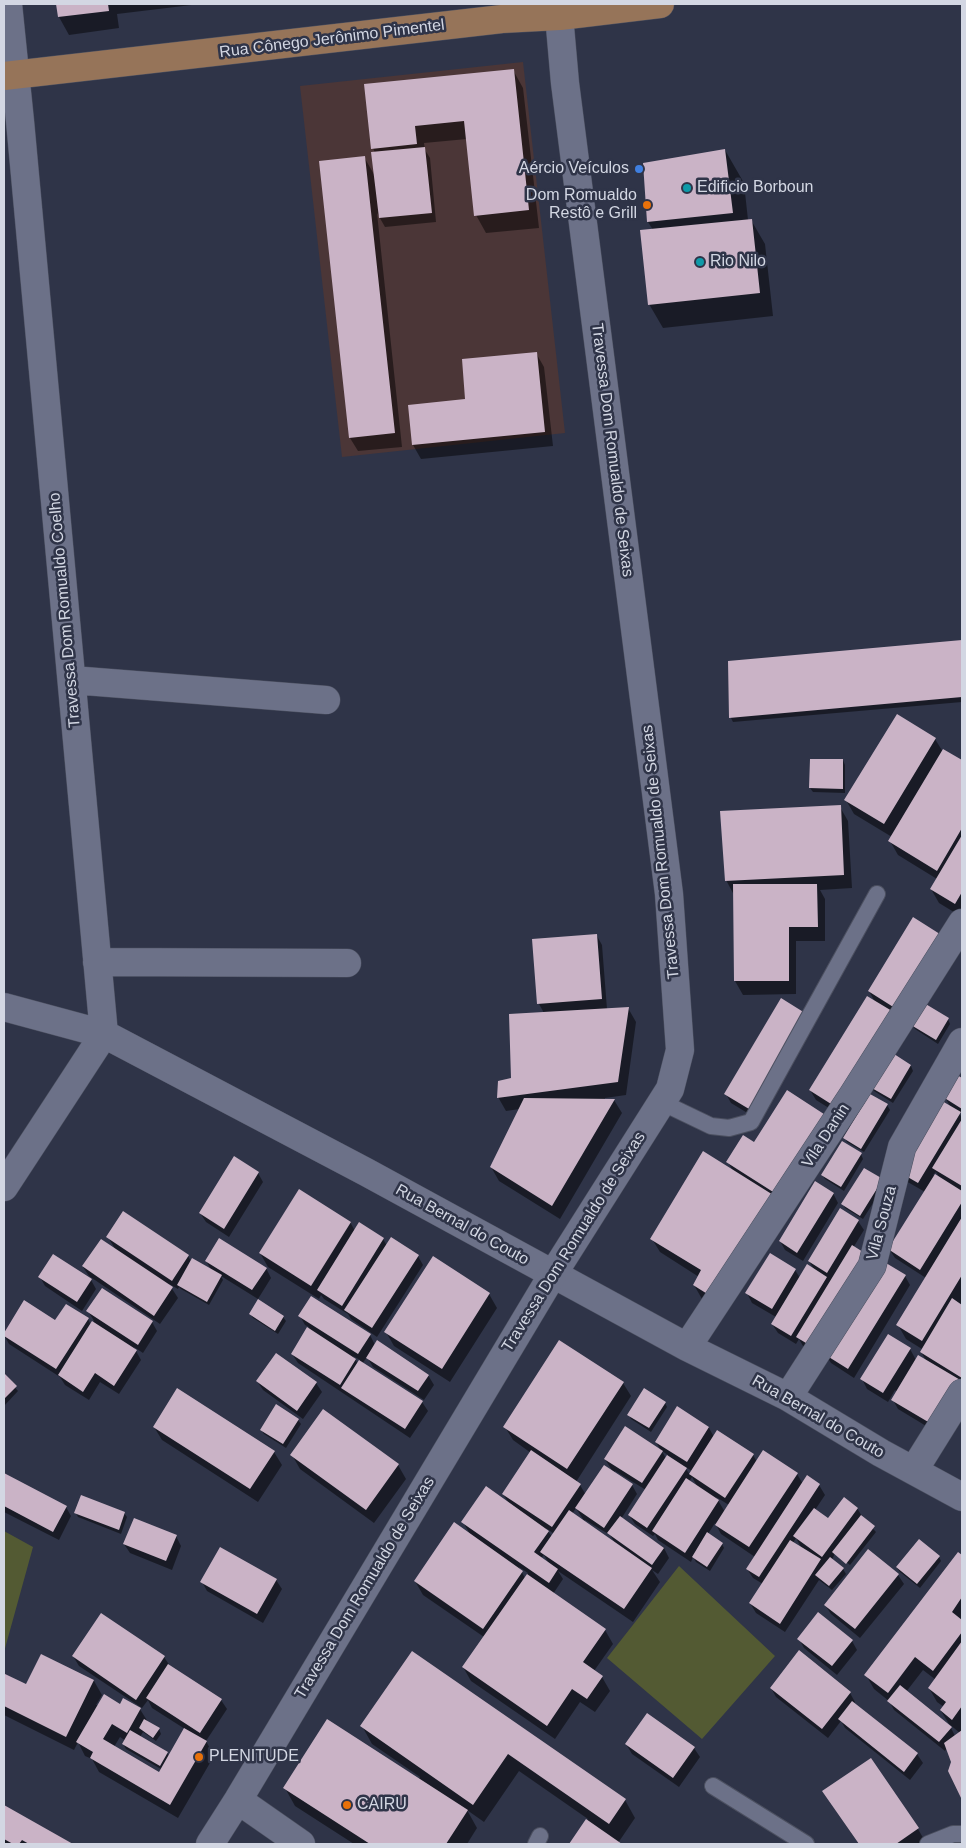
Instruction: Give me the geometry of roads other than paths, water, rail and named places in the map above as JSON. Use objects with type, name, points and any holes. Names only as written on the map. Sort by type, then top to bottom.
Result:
[{"type":"main road","name":"Rua Cônego Jerônimo Pimentel","points":[[9,76],[502,19],[559,10],[660,4]]},
{"type":"street","name":"Travessa Dom Romualdo Coelho","points":[[8,4],[9,76],[72,680],[104,1034]]},
{"type":"street","name":"Travessa Dom Romualdo de Seixas","points":[[210,1844],[553,1274],[670,1089],[680,1050],[669,894],[564,83],[559,10]]},
{"type":"street","points":[[72,680],[326,700]]},
{"type":"street","name":"Vila Danin","points":[[687,1347],[853,1095],[962,923]]},
{"type":"street","points":[[97,962],[346,963]]},
{"type":"street","name":"Rua Bernal do Couto","points":[[4,1008],[104,1034],[366,1172],[687,1347],[788,1397],[881,1454],[962,1497]]},
{"type":"street","points":[[4,1187],[104,1034]]},
{"type":"street","name":"Vila Souza","points":[[788,1397],[872,1266],[902,1147],[962,1042]]},
{"type":"street","points":[[914,1470],[962,1393]]},
{"type":"street","points":[[238,1800],[301,1844]]},
{"type":"lane","points":[[661,1102],[711,1126],[729,1128],[751,1122],[877,894]]},
{"type":"lane","points":[[713,1786],[806,1844]]},
{"type":"lane","points":[[928,1844],[953,1834],[962,1834]]},
{"type":"place","name":"Aércio Veículos","points":[[639,169]]},
{"type":"place","name":"Edificio Borboun","points":[[687,188]]},
{"type":"place","name":"Dom Romualdo Restô e Grill","points":[[647,205]]},
{"type":"place","name":"Rio Nilo","points":[[700,262]]},
{"type":"place","name":"PLENITUDE","points":[[199,1757]]},
{"type":"place","name":"CAIRU","points":[[347,1805]]}]
